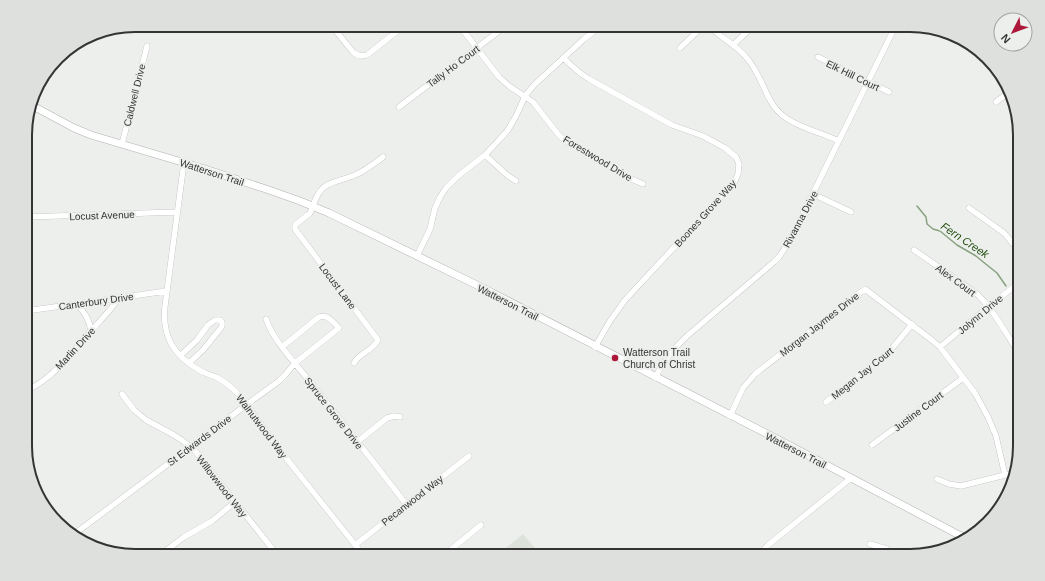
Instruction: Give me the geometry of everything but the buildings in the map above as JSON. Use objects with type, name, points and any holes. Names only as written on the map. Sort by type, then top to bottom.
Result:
[{"type":"main road","name":"Watterson Trail","points":[[36,108],[82,131],[266,189],[313,206],[483,288],[960,535]]},
{"type":"street","points":[[337,32],[357,56],[367,55],[396,32]]},
{"type":"street","name":"Forestwood Drive","points":[[464,32],[499,77],[508,86],[533,102],[558,134],[629,178],[643,184]]},
{"type":"street","name":"Tally Ho Court","points":[[398,107],[498,32]]},
{"type":"street","points":[[417,256],[430,229],[435,208],[443,192],[453,180],[485,155],[508,130],[525,96],[534,85],[594,32]]},
{"type":"street","points":[[680,48],[697,32]]},
{"type":"street","points":[[715,32],[746,56],[755,68],[770,100],[780,114],[793,123],[839,141]]},
{"type":"street","points":[[733,45],[747,32]]},
{"type":"street","name":"Rivanna Drive","points":[[656,378],[663,364],[678,344],[760,275],[779,256],[789,242],[893,32]]},
{"type":"street","name":"Caldwell Drive","points":[[122,144],[147,46]]},
{"type":"street","name":"Elk Hill Court","points":[[818,57],[889,92]]},
{"type":"street","name":"Boones Grove Way","points":[[563,58],[589,79],[672,125],[703,136],[725,148],[736,157],[739,164],[738,174],[734,183],[625,300],[610,321],[595,347]]},
{"type":"street","points":[[996,102],[1005,95]]},
{"type":"street","points":[[485,155],[502,171],[516,181]]},
{"type":"street","points":[[313,206],[315,197],[327,184],[356,174],[383,156]]},
{"type":"street","name":"Walnutwood Way","points":[[185,163],[164,313],[165,328],[169,339],[175,349],[189,363],[199,370],[229,385],[240,396],[283,454],[358,549]]},
{"type":"street","points":[[813,194],[851,212]]},
{"type":"street","name":"Locust Lane","points":[[313,206],[310,212],[295,225],[295,228],[378,340],[375,345],[356,359],[354,363]]},
{"type":"street","points":[[969,208],[1004,233],[1013,244]]},
{"type":"street","name":"Locust Avenue","points":[[32,217],[177,212]]},
{"type":"street","name":"Alex Court","points":[[914,250],[976,293],[988,307],[1013,343]]},
{"type":"street","name":"Jolynn Drive","points":[[940,347],[1013,287]]},
{"type":"street","name":"Morgan Jaymes Drive","points":[[730,416],[743,388],[755,374],[864,289],[912,324],[940,347],[964,378],[975,393],[988,417],[996,436],[1005,475]]},
{"type":"street","name":"Canterbury Drive","points":[[32,310],[167,291]]},
{"type":"street","name":"Marlin Drive","points":[[32,387],[50,375],[105,317],[119,298]]},
{"type":"street","points":[[76,304],[82,309],[88,318],[91,331]]},
{"type":"street","name":"St Edwards Drive","points":[[78,532],[246,405],[279,382],[295,363],[339,328],[328,317],[323,315],[282,347]]},
{"type":"street","name":"Spruce Grove Drive","points":[[266,319],[268,325],[282,347],[406,504]]},
{"type":"street","points":[[181,355],[197,340],[212,321],[220,320],[222,322],[220,329],[189,363]]},
{"type":"street","name":"Megan Jay Court","points":[[826,402],[889,352],[912,324]]},
{"type":"street","name":"Justine Court","points":[[872,445],[964,378]]},
{"type":"street","name":"Willowwood Way","points":[[122,394],[134,410],[146,420],[174,435],[195,451],[272,549]]},
{"type":"street","points":[[357,442],[386,418],[394,416],[400,417]]},
{"type":"street","name":"Pecanwood Way","points":[[355,545],[469,456]]},
{"type":"street","points":[[937,479],[949,484],[961,486],[1008,475]]},
{"type":"street","points":[[764,549],[851,478]]},
{"type":"street","points":[[168,549],[184,537],[212,521],[235,502]]},
{"type":"street","points":[[452,549],[482,525]]},
{"type":"street","points":[[870,544],[887,549]]},
{"type":"shaded area","points":[[523,534],[536,549],[505,549]]},
{"type":"waterway","name":"Fern Creek","points":[[917,206],[926,217],[927,224],[933,229],[940,231],[957,245],[976,256],[997,273],[1006,286]]},
{"type":"place","name":"Watterson Trail Church of Christ","points":[[615,358]]}]
